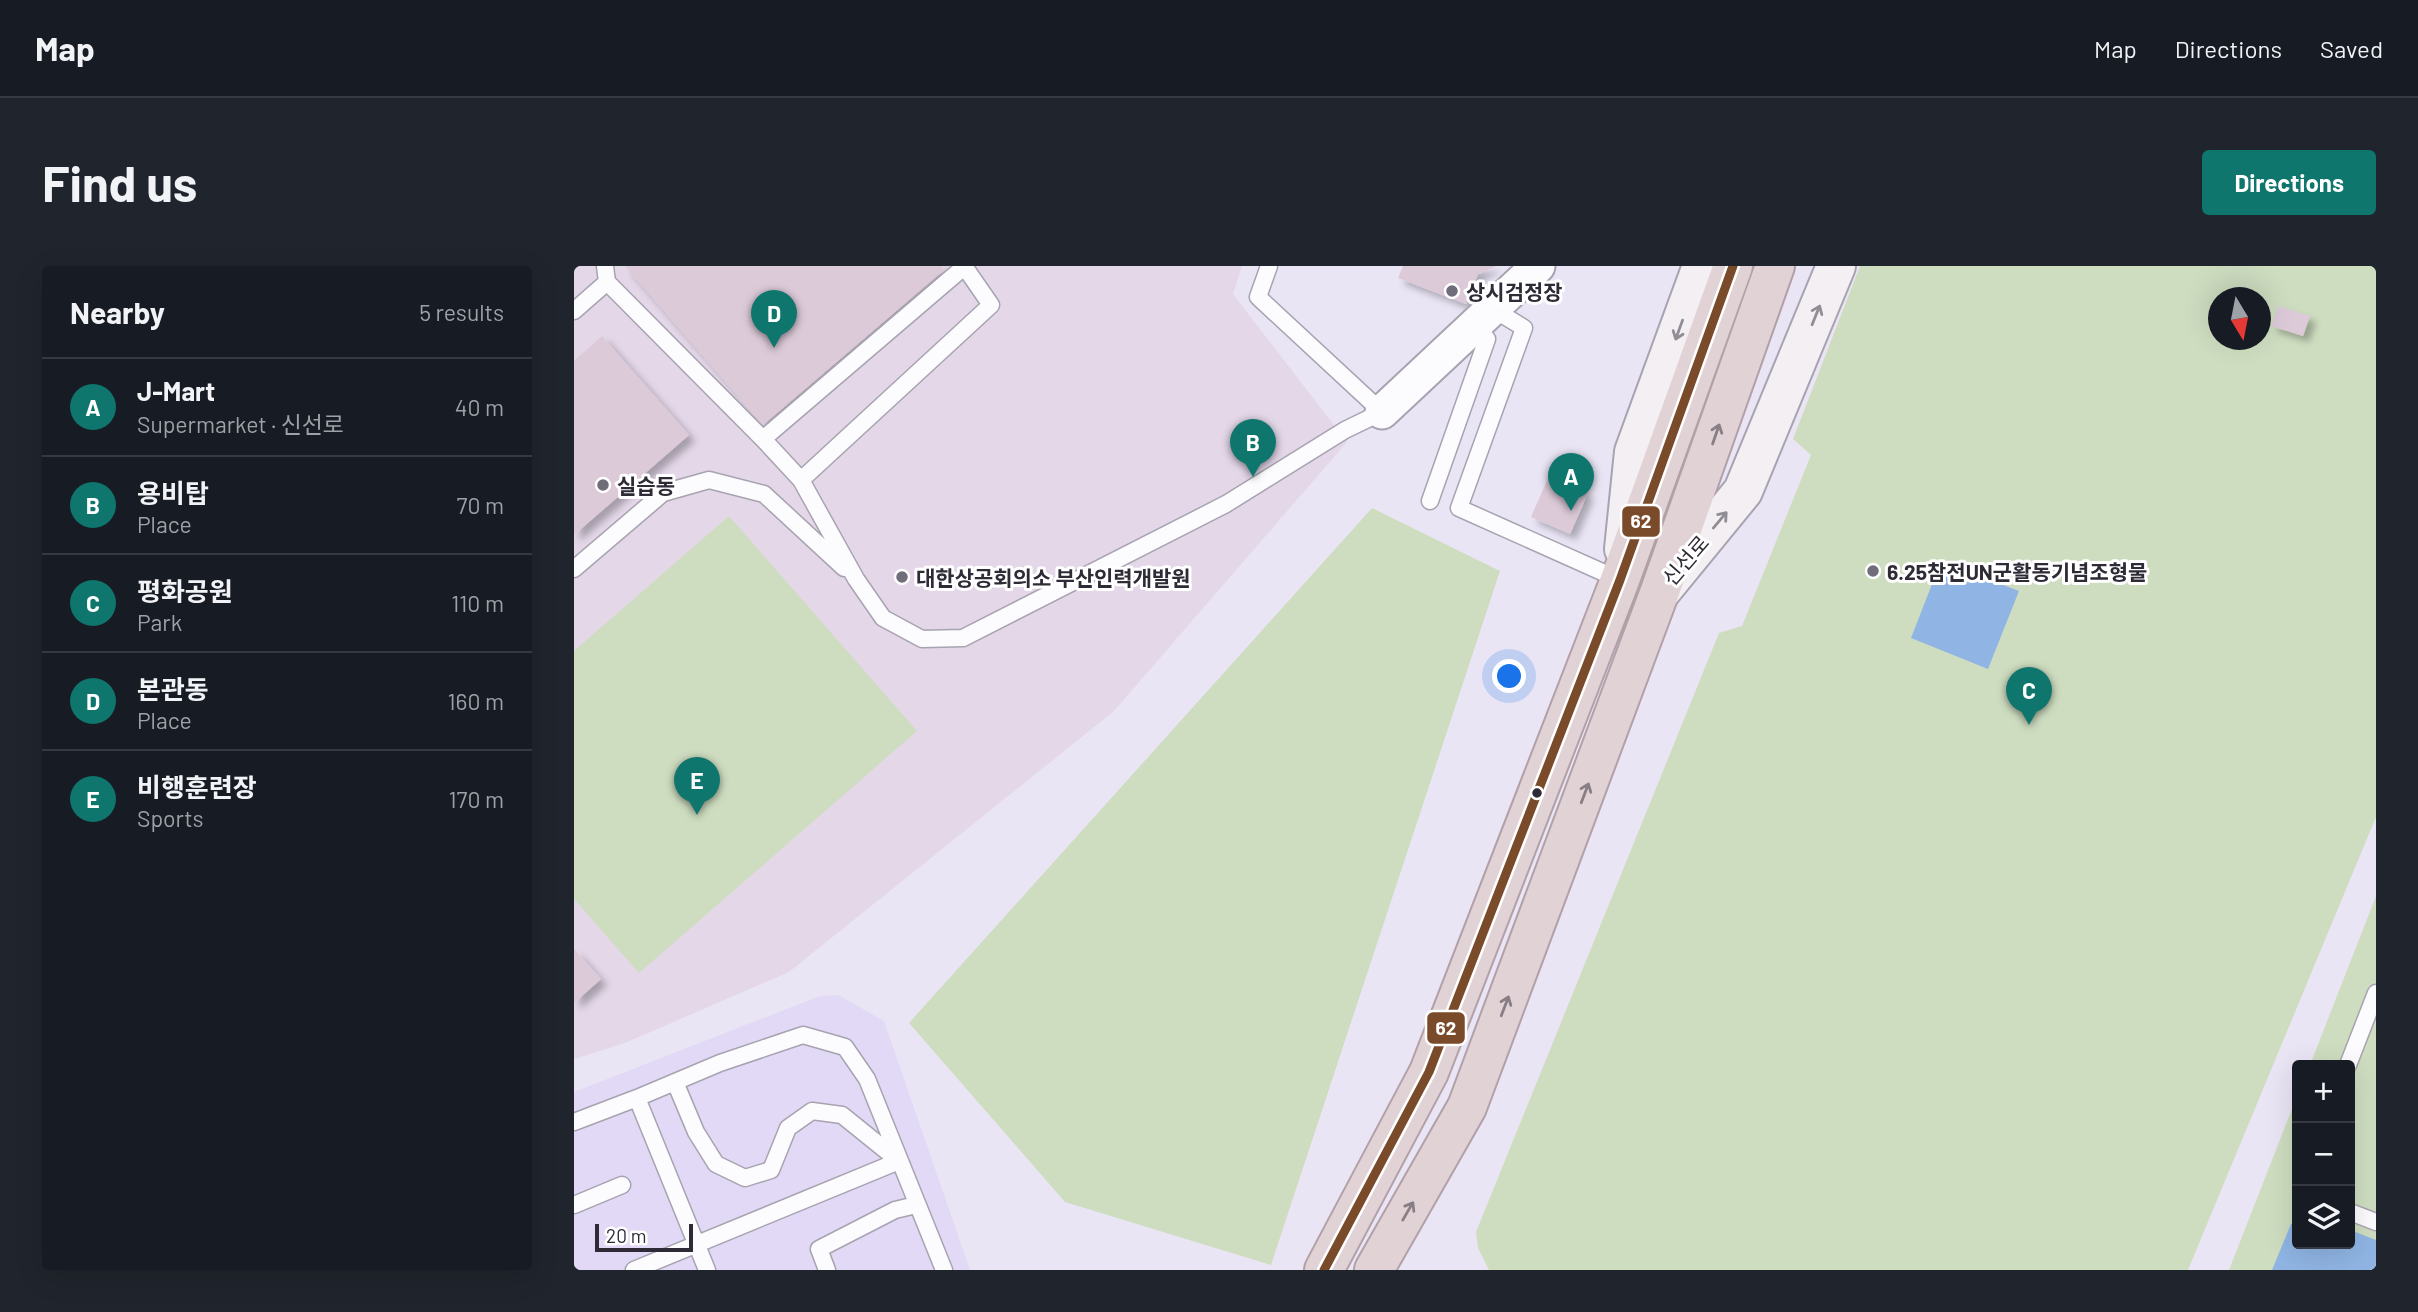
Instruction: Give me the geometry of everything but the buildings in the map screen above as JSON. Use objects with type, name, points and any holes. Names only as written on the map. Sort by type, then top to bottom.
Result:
[{"type":"highway","points":[[1324,1270],[1429,1072],[1620,580],[1733,266]]},
{"type":"highway","name":"신선로","points":[[1660,591],[1775,266]]},
{"type":"highway","points":[[1374,1270],[1467,1107],[1660,591]]},
{"type":"main road","points":[[1620,580],[1634,452],[1702,266]]},
{"type":"main road","name":"신선로","points":[[1660,591],[1743,492],[1836,266]]},
{"type":"street","points":[[1382,412],[1538,266]]},
{"type":"lane","points":[[763,439],[964,266],[991,305],[800,480]]},
{"type":"lane","points":[[574,311],[606,274],[800,480],[856,579],[883,618],[922,639],[963,638],[1226,504],[1345,430],[1382,412],[1258,297],[1269,266]]},
{"type":"lane","points":[[1430,500],[1487,339],[1484,317],[1524,328],[1459,508],[1620,580]]},
{"type":"lane","points":[[574,569],[663,493],[709,480],[764,494],[856,579]]},
{"type":"lane","points":[[2350,1060],[2376,993]]},
{"type":"lane","points":[[574,1122],[720,1063],[803,1035],[845,1047],[867,1079],[944,1270]]},
{"type":"lane","points":[[676,1082],[696,1132],[716,1164],[745,1178],[771,1170],[788,1128],[812,1111],[842,1115],[899,1161]]},
{"type":"lane","points":[[637,1098],[707,1270]]},
{"type":"lane","points":[[634,1270],[899,1161]]},
{"type":"lane","points":[[574,1205],[622,1185]]},
{"type":"lane","points":[[827,1270],[819,1249],[895,1210],[916,1205]]},
{"type":"lane","points":[[2355,1214],[2376,1222]]},
{"type":"shaded area","name":"대한상공회의소 부산인력개발원","points":[[574,266],[1242,266],[1233,294],[1347,442],[1114,711],[789,972],[625,1043],[574,1059]]},
{"type":"shaded area","points":[[838,995],[884,1021],[970,1270],[574,1270],[574,1092],[820,996]]},
{"type":"green space","points":[[1860,266],[2376,266],[2376,817],[2188,1270],[1489,1270],[1478,1248],[1476,1232],[1719,633],[1742,626],[1811,455],[1793,439]]},
{"type":"green space","points":[[1372,508],[1500,571],[1271,1265],[1065,1202],[909,1023]]},
{"type":"green space","points":[[729,516],[917,731],[639,973],[574,899],[574,651]]},
{"type":"green space","points":[[2376,896],[2376,1270],[2229,1270],[2292,1109],[2292,1249],[2355,1249],[2355,1060],[2312,1060]]},
{"type":"water","points":[[1941,561],[2019,591],[1988,669],[1911,638]]},
{"type":"water","points":[[2291,1224],[2292,1249],[2355,1249],[2355,1232],[2376,1240],[2376,1270],[2272,1270]]},
{"type":"transit line","name":"62","points":[[1324,1270],[1429,1072],[1620,580],[1733,266]]},
{"type":"place","name":"상시검정장","points":[[1452,291]]},
{"type":"place","name":"본관동","points":[[774,348]]},
{"type":"place","name":"용비탑","points":[[1253,477]]},
{"type":"place","name":"실습동","points":[[603,485]]},
{"type":"place","name":"J-Mart","points":[[1571,511]]},
{"type":"place","name":"6.25참전UN군활동기념조형물","points":[[1873,571]]},
{"type":"place","name":"대한상공회의소 부산인력개발원","points":[[902,577]]},
{"type":"place","name":"평화공원","points":[[2029,725]]},
{"type":"place","name":"비행훈련장","points":[[697,815]]}]
